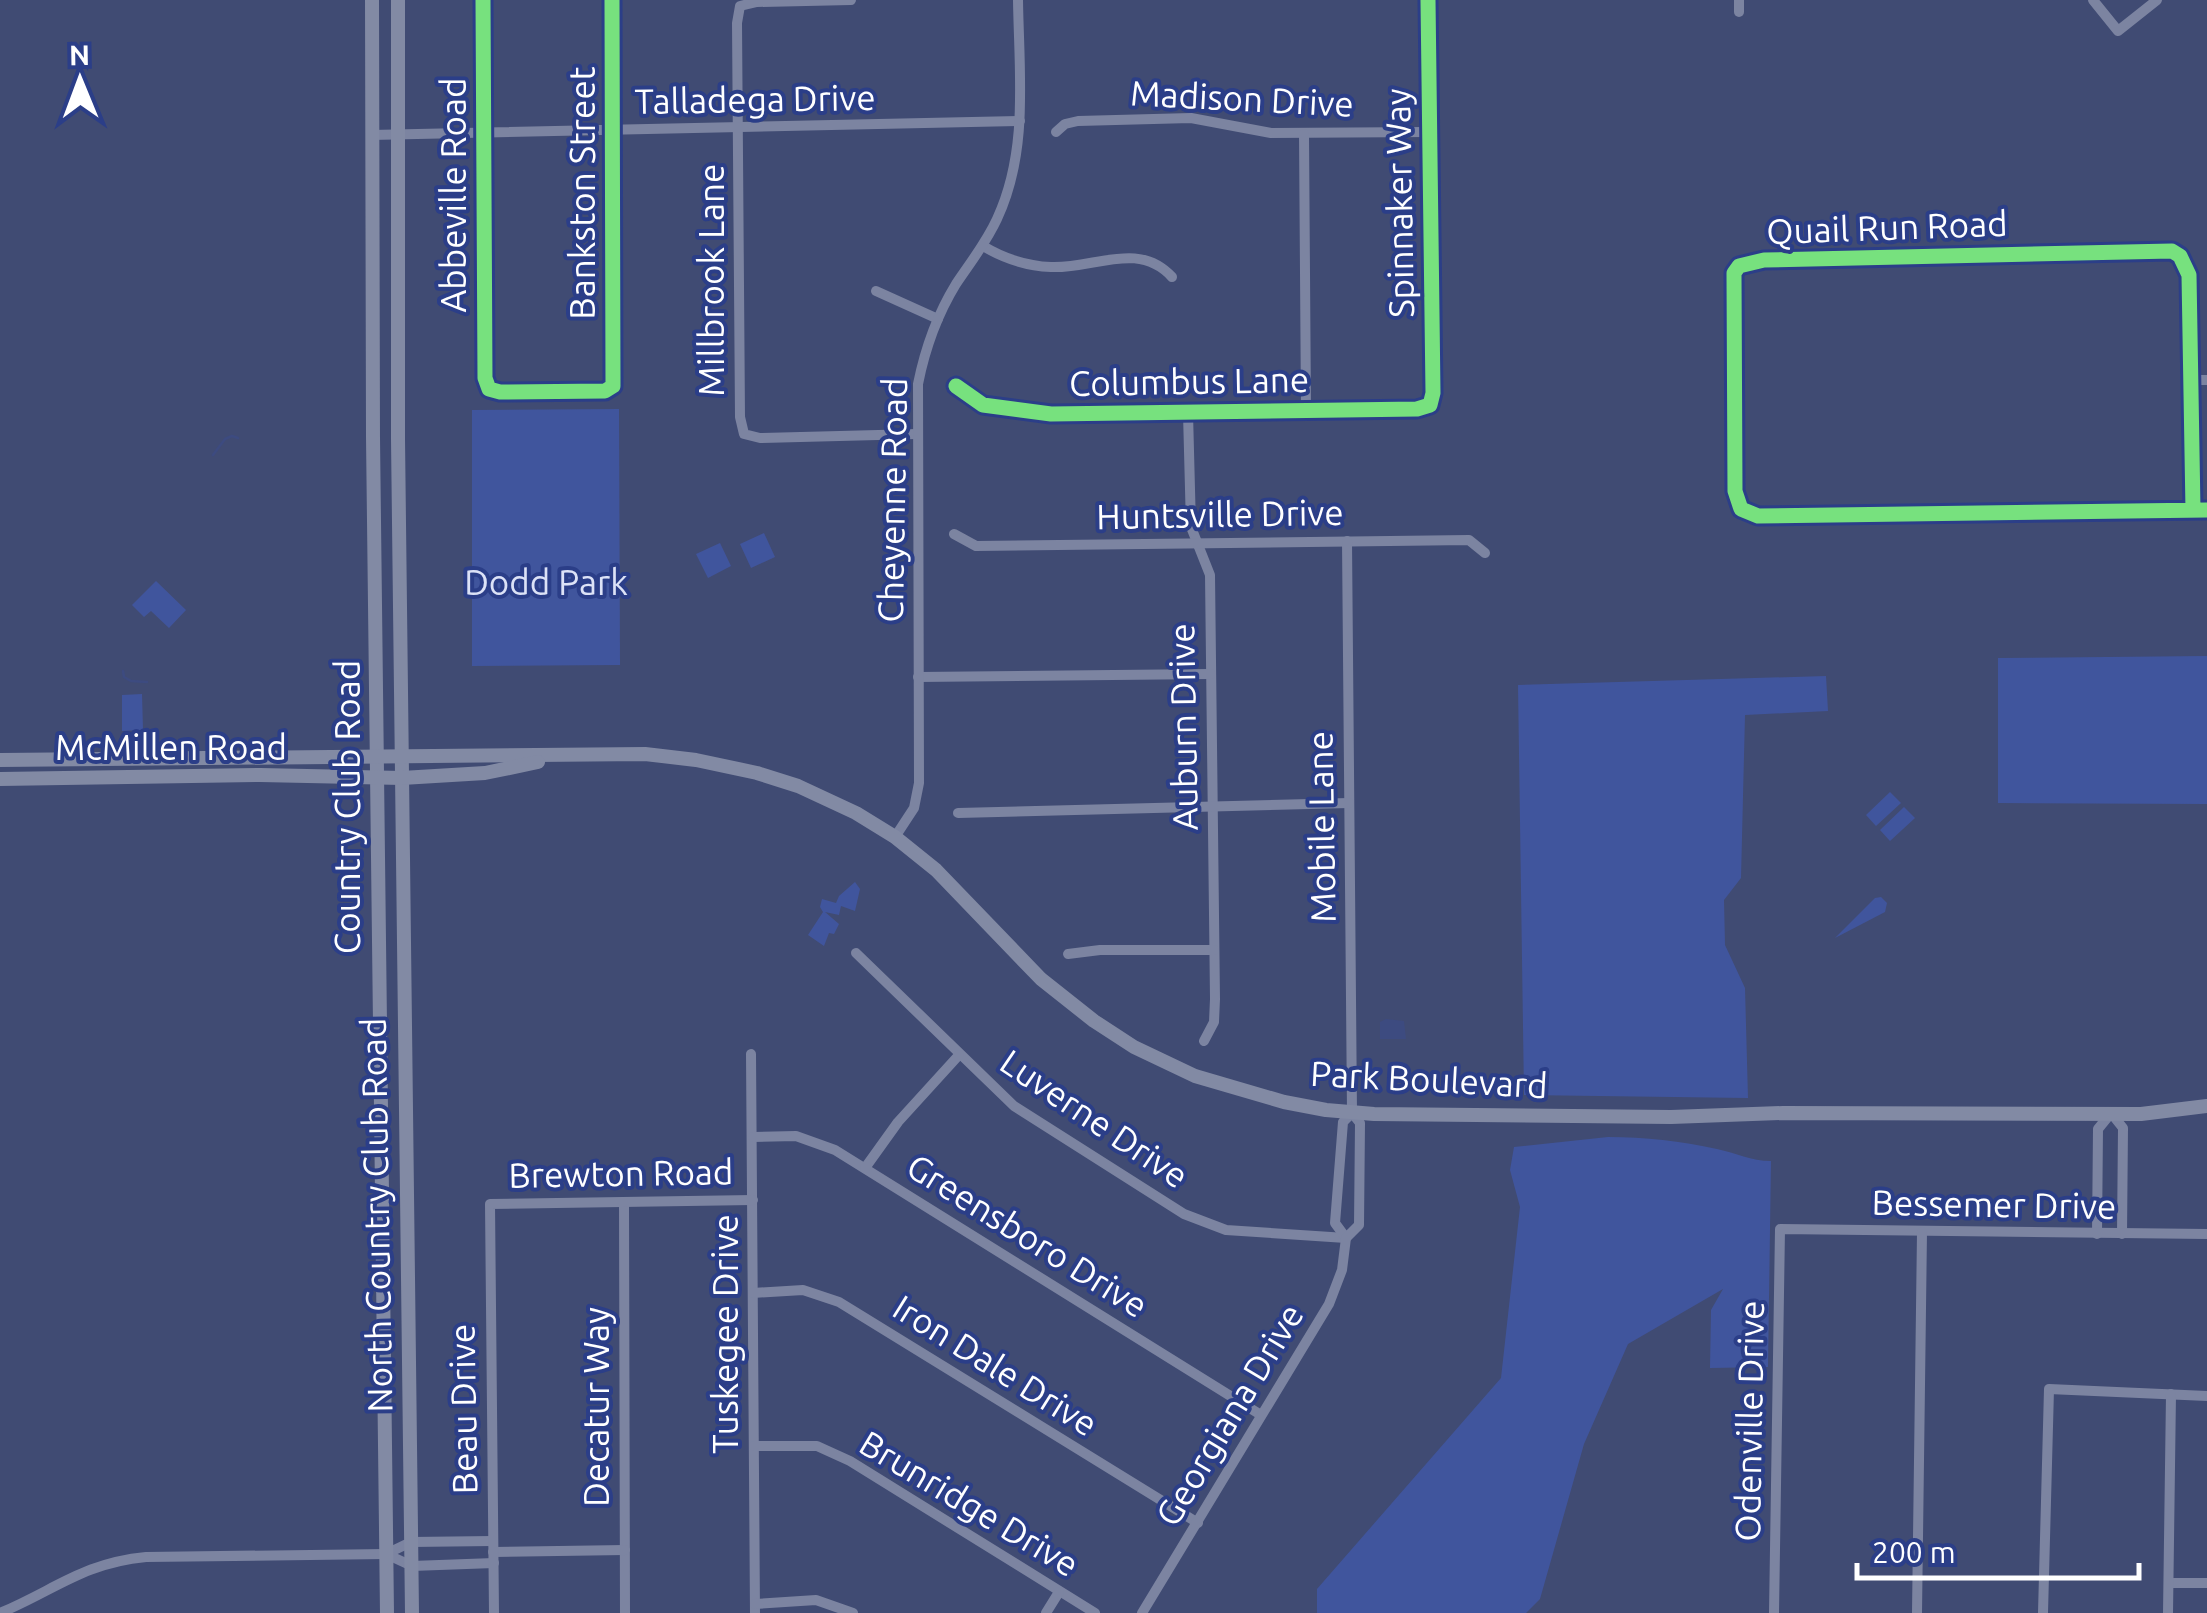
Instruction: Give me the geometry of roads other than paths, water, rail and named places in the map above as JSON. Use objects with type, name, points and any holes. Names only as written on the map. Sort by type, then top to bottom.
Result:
[{"type":"main road","name":"Country Club Road","points":[[372,0],[376,756],[387,1613]]},
{"type":"main road","name":"Country Club Road","points":[[398,0],[402,756]]},
{"type":"main road","points":[[375,499],[400,498]]},
{"type":"main road","name":"Park Boulevard","points":[[402,778],[485,772],[576,755]]},
{"type":"main road","name":"Park Boulevard","points":[[376,756],[656,755],[756,772],[838,804],[896,837],[954,886],[1041,979],[1124,1040],[1170,1066],[1237,1090],[1310,1108],[1352,1113],[1672,1117],[1782,1113],[2160,1113],[2207,1106]]},
{"type":"main road","name":"McMillen Road","points":[[0,760],[376,756]]},
{"type":"main road","name":"North Country Club Road","points":[[402,756],[412,1613]]},
{"type":"main road","name":"McMillen Road","points":[[0,779],[260,775],[402,778]]},
{"type":"main road","points":[[383,1331],[408,1330]]},
{"type":"street","name":"Abbeville Road","points":[[483,0],[489,389]]},
{"type":"street","name":"Bankston Street","points":[[489,389],[604,391],[613,386],[612,0]]},
{"type":"street","name":"Millbrook Lane","points":[[851,0],[757,2],[740,6],[740,417],[744,434],[760,438],[917,434]]},
{"type":"street","name":"Cheyenne Road","points":[[896,837],[918,796],[918,384],[938,319],[983,246],[1010,187],[1020,122],[1018,0]]},
{"type":"street","name":"Spinnaker Way","points":[[1428,0],[1433,393],[1430,406]]},
{"type":"street","points":[[2094,0],[2118,31],[2157,0]]},
{"type":"street","name":"Madison Drive","points":[[1056,132],[1065,124],[1078,121],[1191,118],[1271,134],[1429,132]]},
{"type":"street","name":"Talladega Drive","points":[[371,135],[1020,122]]},
{"type":"street","points":[[1304,134],[1306,411]]},
{"type":"street","points":[[983,246],[1019,262],[1051,267],[1137,257],[1160,264],[1172,277]]},
{"type":"street","name":"Quail Run Road","points":[[2194,510],[2188,274],[2180,256],[2172,252],[1764,260],[1740,266],[1732,280],[1735,491],[1741,509],[1758,516],[2207,510]]},
{"type":"street","points":[[876,291],[938,319]]},
{"type":"street","points":[[2189,380],[2207,380]]},
{"type":"street","name":"Columbus Lane","points":[[956,386],[983,405],[1019,412],[1417,410],[1430,406]]},
{"type":"street","name":"Auburn Drive","points":[[1188,413],[1191,527],[1210,574],[1214,1022],[1204,1041]]},
{"type":"street","name":"Huntsville Drive","points":[[954,534],[976,546],[1469,540],[1485,553]]},
{"type":"street","name":"Mobile Lane","points":[[1346,542],[1352,1113]]},
{"type":"street","points":[[918,676],[1211,674]]},
{"type":"street","points":[[958,813],[1349,803]]},
{"type":"street","points":[[1068,954],[1100,950],[1214,950]]},
{"type":"street","name":"Luverne Drive","points":[[856,954],[1014,1106],[1184,1214],[1226,1230],[1346,1238]]},
{"type":"street","name":"Tuskegee Drive","points":[[751,1054],[755,1608]]},
{"type":"street","points":[[866,1168],[898,1122],[959,1056]]},
{"type":"street","name":"Georgiana Drive","points":[[1142,1613],[1329,1304],[1342,1270],[1346,1238],[1360,1225],[1360,1124],[1352,1113],[1343,1122],[1335,1224],[1346,1238]]},
{"type":"street","points":[[2098,1234],[2098,1129],[2111,1114],[2123,1128],[2122,1234]]},
{"type":"street","name":"Greensboro Drive","points":[[752,1137],[796,1136],[834,1150],[1262,1415]]},
{"type":"street","name":"Brewton Road","points":[[490,1204],[753,1200]]},
{"type":"street","name":"Decatur Way","points":[[624,1202],[625,1613]]},
{"type":"street","name":"Beau Drive","points":[[490,1204],[494,1613]]},
{"type":"street","name":"Bessemer Drive","points":[[1780,1229],[2207,1234]]},
{"type":"street","name":"Odenville Drive","points":[[1774,1613],[1780,1229]]},
{"type":"street","points":[[1917,1613],[1922,1232]]},
{"type":"street","name":"Iron Dale Drive","points":[[753,1293],[803,1290],[839,1302],[1198,1523]]},
{"type":"street","points":[[2042,1613],[2049,1390],[2207,1396]]},
{"type":"street","points":[[2168,1613],[2171,1394]]},
{"type":"street","name":"Brunridge Drive","points":[[754,1446],[817,1446],[850,1461],[1095,1613]]},
{"type":"street","points":[[0,1612],[68,1577],[112,1560],[386,1554],[411,1542],[494,1552],[626,1550]]},
{"type":"street","points":[[386,1554],[412,1566],[494,1552]]},
{"type":"street","points":[[2169,1583],[2207,1584]]},
{"type":"street","points":[[1046,1613],[1059,1592]]},
{"type":"street","points":[[755,1608],[816,1600],[853,1613]]},
{"type":"waterway","points":[[213,455],[225,439],[238,438]]},
{"type":"waterway","points":[[123,671],[131,681],[147,682]]},
{"type":"park label","name":"Dodd Park","points":[[546,583]]}]
